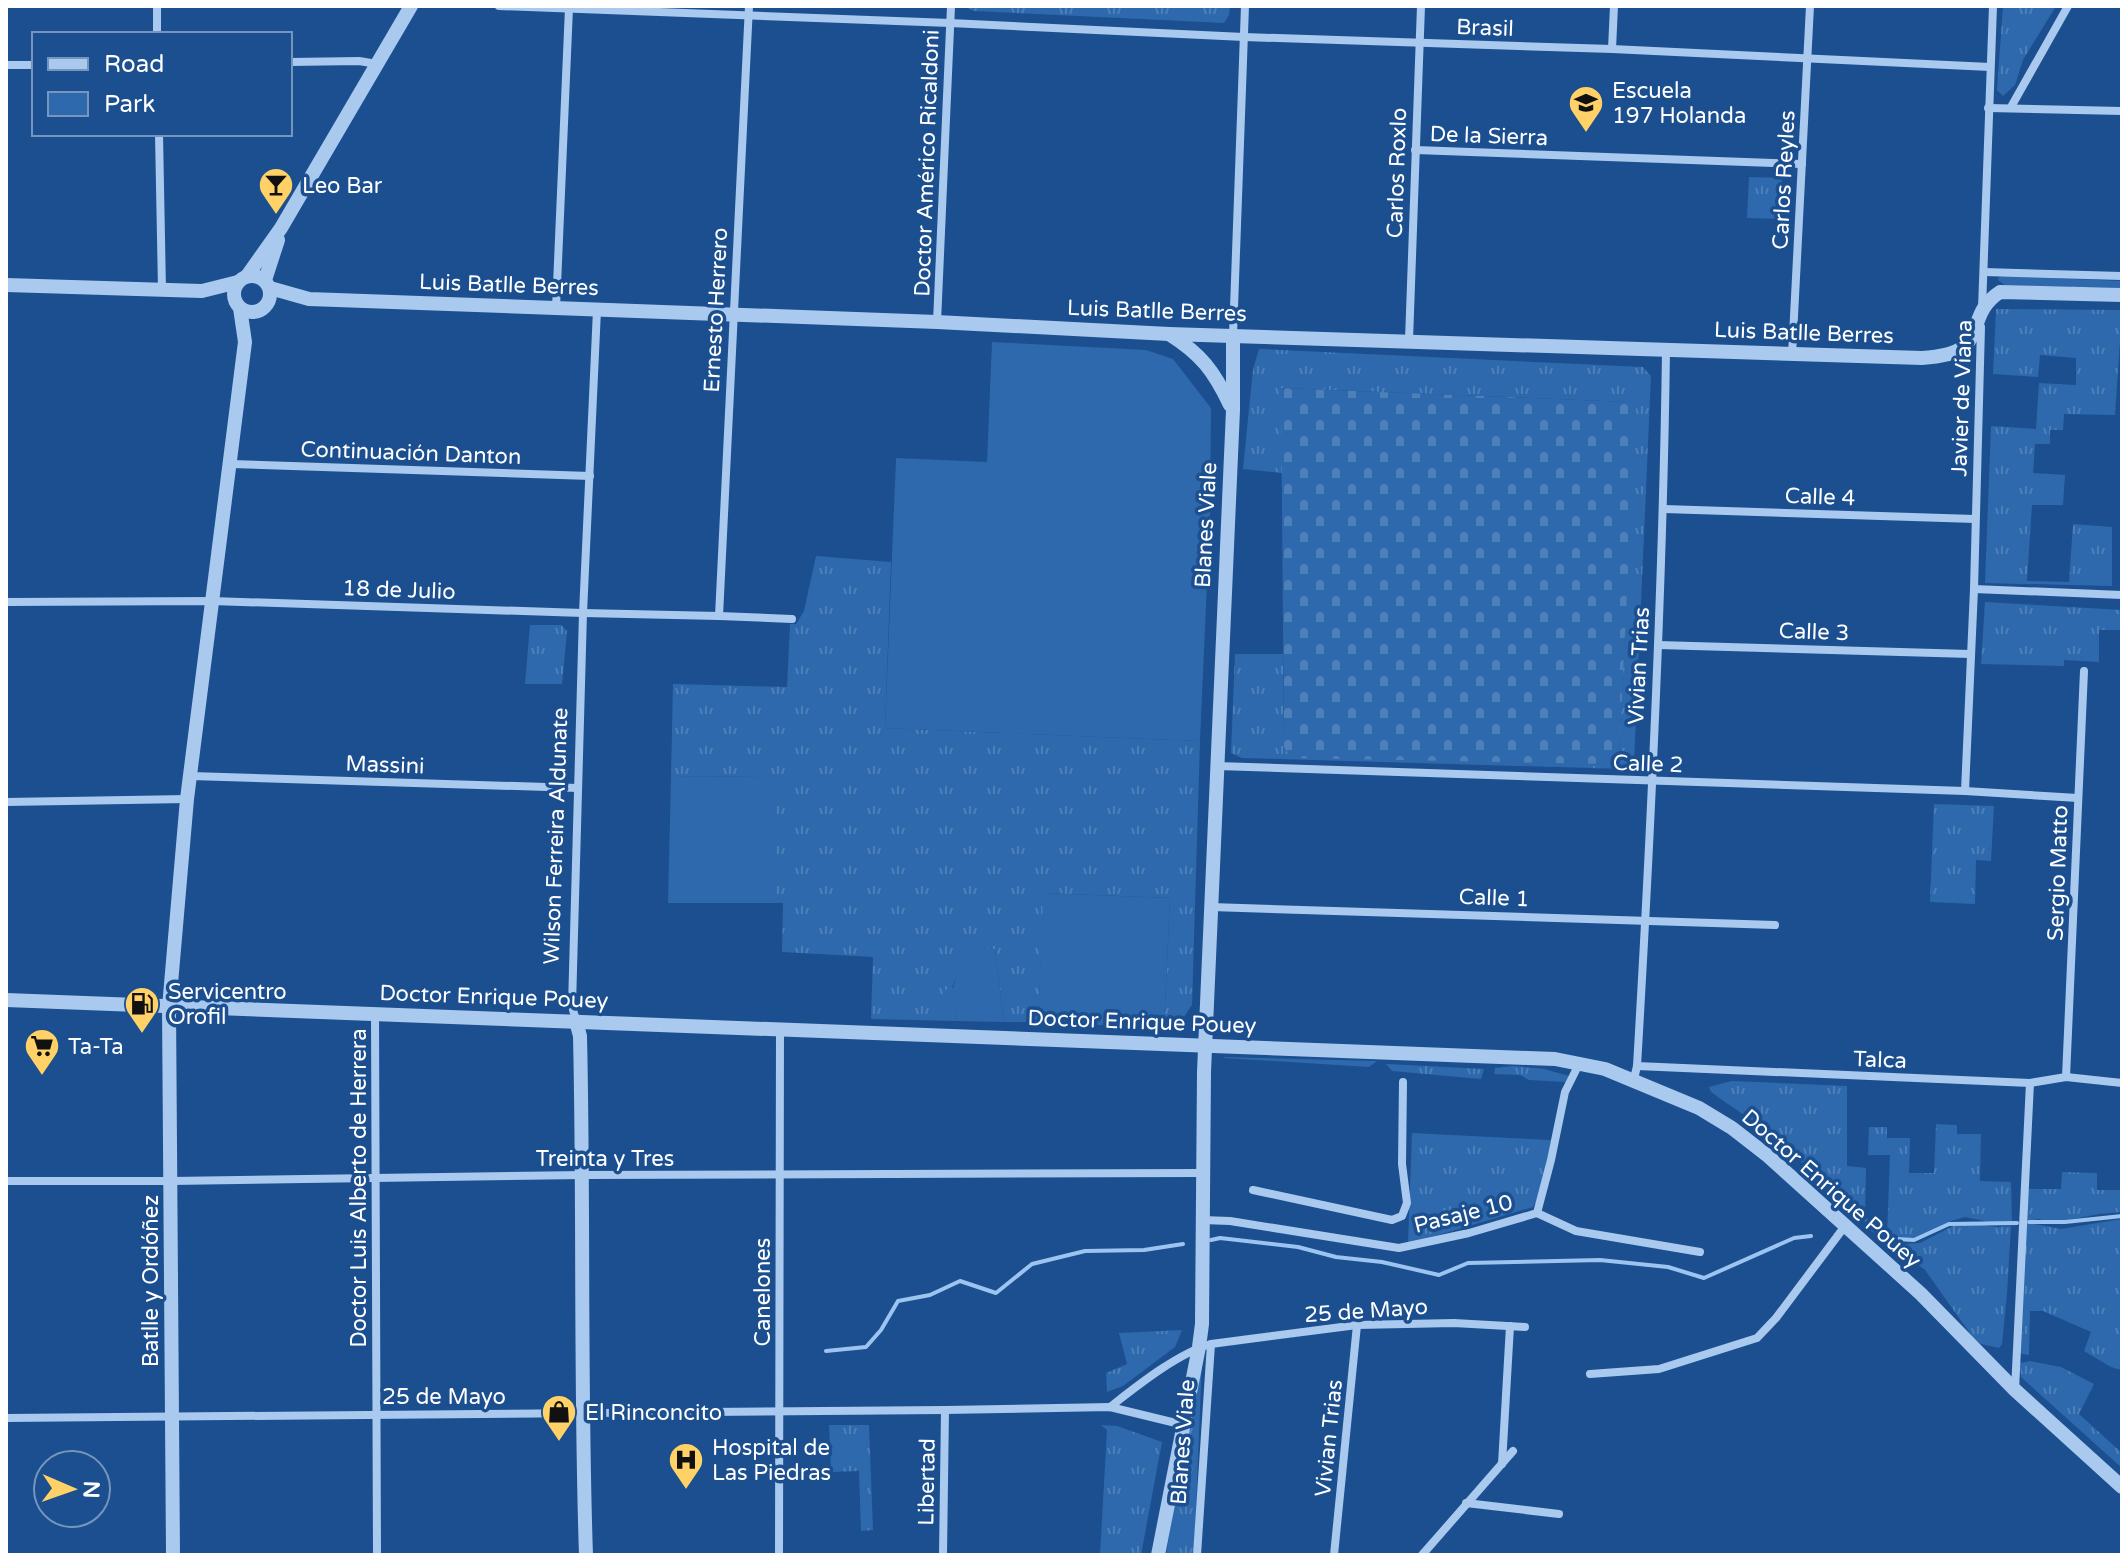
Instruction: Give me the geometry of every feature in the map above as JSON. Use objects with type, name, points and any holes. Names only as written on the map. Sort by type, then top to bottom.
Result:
[{"type":"street","points":[[157,6],[157,32]]},
{"type":"street","points":[[245,342],[234,292],[281,228],[411,6]]},
{"type":"street","name":"Brasil","points":[[499,6],[1612,49],[1990,67]]},
{"type":"street","name":"Ernesto Herrero","points":[[719,616],[749,6]]},
{"type":"street","name":"Doctor Américo Ricaldoni","points":[[937,322],[951,6]]},
{"type":"street","name":"Blanes Viale","points":[[1197,1555],[1205,1346],[1202,1324],[1202,1221],[1205,1046],[1233,410],[1245,6]]},
{"type":"street","name":"Carlos Roxlo","points":[[1409,340],[1421,6]]},
{"type":"street","points":[[1612,49],[1614,6]]},
{"type":"street","name":"Carlos Reyles","points":[[1792,355],[1810,6]]},
{"type":"street","name":"Javier de Viana","points":[[1965,791],[1993,6]]},
{"type":"street","points":[[2011,107],[2068,6]]},
{"type":"street","points":[[556,308],[569,8]]},
{"type":"street","points":[[292,62],[359,61],[378,64]]},
{"type":"street","points":[[6,65],[32,65]]},
{"type":"street","points":[[1988,108],[2122,111]]},
{"type":"street","points":[[159,136],[162,290]]},
{"type":"street","name":"De la Sierra","points":[[1415,150],[1802,164]]},
{"type":"street","points":[[245,342],[269,299],[267,284],[281,228]]},
{"type":"street","points":[[1984,272],[2122,276]]},
{"type":"street","points":[[6,285],[202,291],[257,276],[267,284]]},
{"type":"street","name":"Luis Batlle Berres","points":[[267,284],[309,299]]},
{"type":"street","points":[[202,291],[248,312],[261,310]]},
{"type":"street","points":[[1981,315],[1987,303],[2000,292],[2122,295]]},
{"type":"street","name":"Luis Batlle Berres","points":[[261,310],[309,299],[937,322],[1169,334],[1922,358],[1952,355],[1961,350],[1975,332],[1981,315]]},
{"type":"street","name":"Wilson Ferreira Aldunate","points":[[586,1555],[581,1413],[583,1175],[580,1036],[572,1006],[583,613],[597,310]]},
{"type":"street","points":[[1169,334],[1199,355],[1233,410]]},
{"type":"street","name":"Batlle y Ordóñez","points":[[173,1555],[169,1007],[187,799],[245,342]]},
{"type":"street","name":"Vivian Trias","points":[[1635,1073],[1664,509],[1666,350]]},
{"type":"street","name":"Continuación Danton","points":[[231,464],[590,476]]},
{"type":"street","name":"Calle 4","points":[[1664,509],[1975,519]]},
{"type":"street","points":[[1974,589],[2122,595]]},
{"type":"street","name":"18 de Julio","points":[[6,602],[212,601],[792,619]]},
{"type":"street","name":"Calle 3","points":[[1658,645],[1970,654]]},
{"type":"street","name":"Sergio Matto","points":[[2066,1077],[2084,671]]},
{"type":"street","name":"Calle 2","points":[[1217,766],[1965,791],[2078,798]]},
{"type":"street","name":"Massini","points":[[191,776],[578,788]]},
{"type":"street","points":[[6,802],[187,799]]},
{"type":"street","name":"Calle 1","points":[[1211,907],[1775,925]]},
{"type":"street","name":"Doctor Enrique Pouey","points":[[6,1000],[1555,1059],[1635,1073],[1732,1128],[1768,1156],[1921,1294],[2015,1390],[2122,1487]]},
{"type":"street","name":"Doctor Luis Alberto de Herrera","points":[[375,1014],[377,1555]]},
{"type":"street","name":"Canelones","points":[[779,1555],[780,1029]]},
{"type":"street","points":[[1537,1213],[1565,1092],[1579,1064]]},
{"type":"street","name":"Talca","points":[[1635,1073],[2030,1083],[2066,1077],[2122,1083]]},
{"type":"street","points":[[1253,1190],[1392,1220],[1402,1216],[1407,1203],[1402,1164],[1403,1082]]},
{"type":"street","points":[[2015,1390],[2030,1083]]},
{"type":"street","name":"Treinta y Tres","points":[[6,1181],[1204,1173]]},
{"type":"street","name":"Pasaje 10","points":[[1202,1221],[1230,1221],[1399,1248],[1469,1233],[1537,1213],[1576,1231],[1700,1252]]},
{"type":"street","name":"Pasaje 10","points":[[1202,1221],[1230,1221]]},
{"type":"street","points":[[1590,1374],[1659,1369],[1757,1338],[1776,1318],[1845,1226]]},
{"type":"street","name":"25 de Mayo","points":[[6,1418],[1110,1407],[1134,1388],[1205,1346],[1357,1325],[1454,1323],[1525,1327]]},
{"type":"street","name":"Vivian Trias","points":[[1334,1555],[1357,1325]]},
{"type":"street","points":[[1502,1464],[1510,1326]]},
{"type":"street","name":"Blanes Viale","points":[[1158,1555],[1184,1425],[1205,1346]]},
{"type":"street","points":[[1110,1407],[1184,1425]]},
{"type":"street","name":"Libertad","points":[[943,1555],[945,1410]]},
{"type":"street","points":[[1422,1555],[1513,1451]]},
{"type":"street","points":[[1466,1503],[1559,1514]]},
{"type":"green space","points":[[964,6],[1230,6],[1224,23],[974,11]]},
{"type":"green space","points":[[2003,6],[2056,6],[2023,60],[2015,85],[2003,96],[1997,90]]},
{"type":"green space","points":[[1749,177],[1782,178],[1781,219],[1747,218]]},
{"type":"green space","points":[[2005,276],[2122,281],[2122,288],[2005,285],[1998,280]]},
{"type":"green space","points":[[1996,309],[2122,310],[2115,415],[2064,414],[2063,430],[2050,430],[2050,444],[2035,444],[2033,473],[2065,475],[2063,505],[2032,505],[2027,581],[2069,582],[2073,524],[2112,527],[2112,586],[1985,583],[1991,426],[2036,429],[2039,383],[2076,385],[2076,358],[2040,355],[2038,377],[1993,374]]},
{"type":"green space","points":[[992,342],[1146,350],[1173,359],[1211,408],[1210,515],[1200,741],[885,728],[896,458],[987,462]]},
{"type":"green space","points":[[1259,349],[1643,367],[1651,376],[1634,762],[1624,769],[1242,758],[1231,753],[1235,654],[1283,654],[1284,747],[1610,764],[1619,757],[1635,405],[1630,402],[1282,388],[1282,473],[1243,469],[1253,369]]},
{"type":"green space","points":[[1281,388],[1630,402],[1636,405],[1619,758],[1610,764],[1292,758],[1284,747]]},
{"type":"green space","points":[[816,556],[891,562],[885,728],[1200,741],[1192,1005],[1181,1021],[1164,1028],[1170,898],[1044,893],[1038,1022],[1004,1022],[995,950],[950,961],[959,970],[952,988],[956,1021],[871,1019],[873,957],[782,952],[783,903],[775,903],[775,777],[671,776],[673,684],[787,687],[790,624],[796,624],[804,611]]},
{"type":"green space","points":[[1985,602],[2122,610],[2122,630],[2099,630],[2099,662],[2064,660],[2064,666],[1981,664]]},
{"type":"green space","points":[[530,625],[561,625],[567,631],[562,684],[525,684]]},
{"type":"green space","points":[[671,776],[775,777],[775,903],[668,903]]},
{"type":"green space","points":[[1934,804],[1994,806],[1991,861],[1976,860],[1975,904],[1930,902]]},
{"type":"green space","points":[[1043,893],[1170,898],[1164,1028],[1038,1022]]},
{"type":"green space","points":[[965,946],[995,949],[1004,1022],[956,1021],[955,1012],[944,1011],[944,990],[953,988],[958,970],[950,961]]},
{"type":"green space","points":[[1223,1057],[1377,1061],[1369,1067]]},
{"type":"green space","points":[[1386,1064],[1484,1069],[1481,1079],[1392,1071]]},
{"type":"green space","points":[[1495,1068],[1544,1069],[1569,1076],[1565,1082],[1494,1074]]},
{"type":"green space","points":[[1732,1081],[1847,1086],[1847,1166],[1866,1168],[1865,1217],[1887,1235],[1872,1232],[1855,1208],[1756,1123],[1711,1092],[1709,1087]]},
{"type":"green space","points":[[1936,1124],[1957,1125],[1957,1134],[1981,1134],[1980,1181],[2011,1182],[2012,1222],[1999,1224],[1965,1217],[1921,1237],[1910,1239],[1887,1235],[1890,1155],[1868,1155],[1869,1127],[1887,1127],[1887,1138],[1910,1138],[1909,1173],[1934,1173]]},
{"type":"green space","points":[[1412,1133],[1551,1140],[1543,1188],[1533,1207],[1408,1244]]},
{"type":"green space","points":[[2062,1172],[2097,1173],[2097,1190],[2122,1190],[2122,1212],[2053,1223],[2039,1219],[2024,1221],[2025,1189],[2061,1189]]},
{"type":"green space","points":[[2122,1219],[2122,1370],[2084,1351],[2091,1332],[2043,1311],[2030,1311],[2029,1355],[2018,1353],[2025,1224],[2061,1229]]},
{"type":"green space","points":[[1968,1223],[2011,1226],[2007,1294],[1999,1348],[1974,1339],[1925,1270],[1888,1242],[1889,1239],[1904,1244],[1920,1243],[1953,1226]]},
{"type":"green space","points":[[1182,1330],[1175,1347],[1123,1386],[1107,1392],[1106,1373],[1127,1364],[1119,1333]]},
{"type":"green space","points":[[1202,1360],[1194,1555],[1166,1555],[1197,1370]]},
{"type":"green space","points":[[2030,1361],[2061,1367],[2094,1384],[2079,1414],[2122,1453],[2122,1468],[2021,1377],[2020,1363]]},
{"type":"green space","points":[[829,1425],[869,1425],[873,1530],[861,1531],[859,1471],[831,1472]]},
{"type":"green space","points":[[1101,1425],[1117,1426],[1162,1442],[1141,1555],[1100,1555],[1107,1430]]},
{"type":"waterway","points":[[2029,1222],[2122,1216]]},
{"type":"waterway","points":[[1879,1238],[1914,1240],[1949,1224],[2017,1223]]},
{"type":"waterway","points":[[1211,1240],[1220,1238],[1298,1247],[1336,1257],[1382,1262],[1439,1275],[1468,1263],[1600,1260],[1668,1267],[1704,1278],[1794,1238],[1811,1236]]},
{"type":"waterway","points":[[826,1351],[866,1347],[881,1330],[898,1301],[930,1295],[960,1281],[996,1293],[1032,1264],[1085,1251],[1144,1250],[1183,1244]]},
{"type":"place","name":"Escuela 197 Holanda","points":[[1586,134]]},
{"type":"place","name":"Leo Bar","points":[[276,216]]},
{"type":"place","name":"Servicentro Orofil","points":[[142,1035]]},
{"type":"place","name":"Ta-Ta","points":[[42,1077]]},
{"type":"place","name":"El Rinconcito","points":[[559,1443]]},
{"type":"place","name":"Hospital de Las Piedras","points":[[686,1491]]}]
